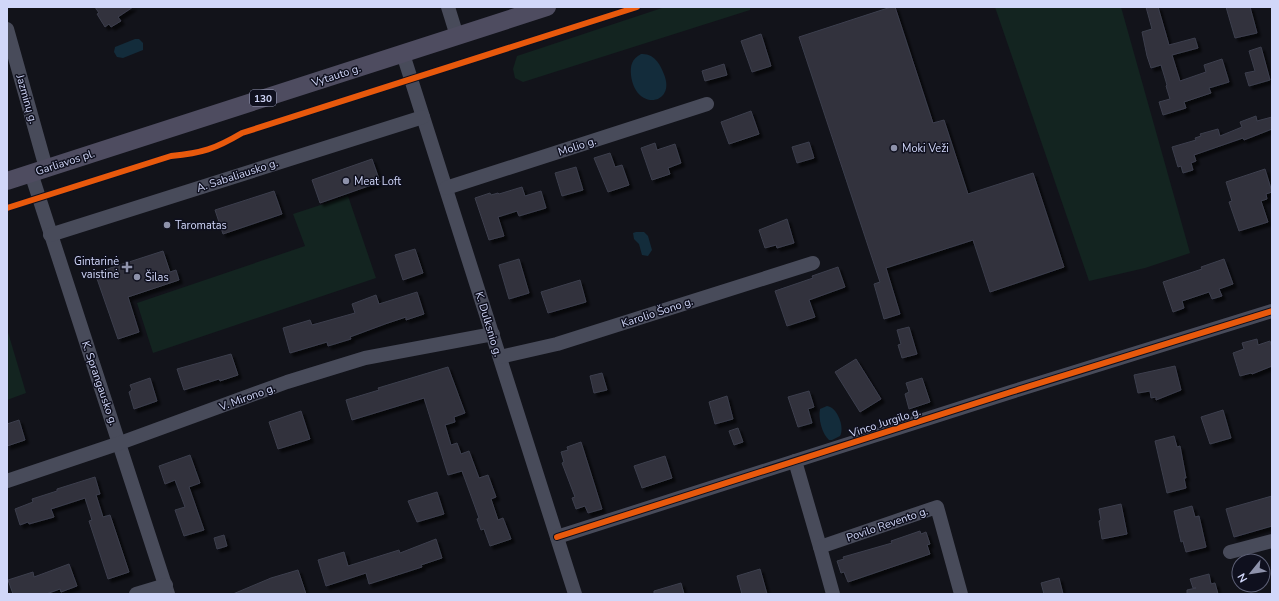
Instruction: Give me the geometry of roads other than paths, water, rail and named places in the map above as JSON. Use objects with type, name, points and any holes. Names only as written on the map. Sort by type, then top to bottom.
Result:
[{"type":"main road","name":"Vytauto g.","points":[[124,143],[547,7]]},
{"type":"main road","name":"Garliavos pl.","points":[[7,181],[124,143]]},
{"type":"street","points":[[448,7],[457,36]]},
{"type":"street","name":"Jazminų g.","points":[[7,29],[38,171]]},
{"type":"street","name":"K. Dulksnio g.","points":[[403,54],[575,594]]},
{"type":"street","name":"Molio g.","points":[[446,188],[707,104]]},
{"type":"street","name":"A. Sabaliausko g.","points":[[50,235],[423,116]]},
{"type":"street","name":"K. Sprangausko g.","points":[[38,171],[50,235],[120,443],[167,590]]},
{"type":"street","name":"Karolio Šono g.","points":[[500,357],[557,344],[813,263]]},
{"type":"street","name":"Vinco Jurgilo g.","points":[[557,537],[1220,327],[1272,312]]},
{"type":"street","name":"V. Mirono g.","points":[[7,482],[120,443],[287,382],[365,358],[493,334]]},
{"type":"street","points":[[795,461],[833,594]]},
{"type":"street","name":"Povilo Revento g.","points":[[820,548],[937,507],[961,594]]},
{"type":"street","points":[[1230,552],[1272,541]]},
{"type":"street","points":[[136,594],[167,590]]},
{"type":"water","points":[[135,39],[139,39],[143,43],[143,50],[123,58],[117,57],[114,52],[115,47]]},
{"type":"water","points":[[641,54],[646,54],[654,58],[665,77],[666,86],[664,94],[653,100],[646,99],[639,94],[634,87],[631,75],[631,65]]},
{"type":"water","points":[[644,232],[648,236],[652,250],[648,256],[642,255],[639,244],[634,239],[633,233]]},
{"type":"water","points":[[827,406],[834,410],[841,423],[840,436],[832,440],[829,440],[824,434],[820,421],[820,409]]},
{"type":"place","name":"Moki Veži","points":[[894,148]]},
{"type":"place","name":"Meat Loft","points":[[346,181]]},
{"type":"place","name":"Taromatas","points":[[167,225]]},
{"type":"place","name":"Gintarinė vaistinė","points":[[127,267]]},
{"type":"place","name":"Šilas","points":[[137,277]]}]
